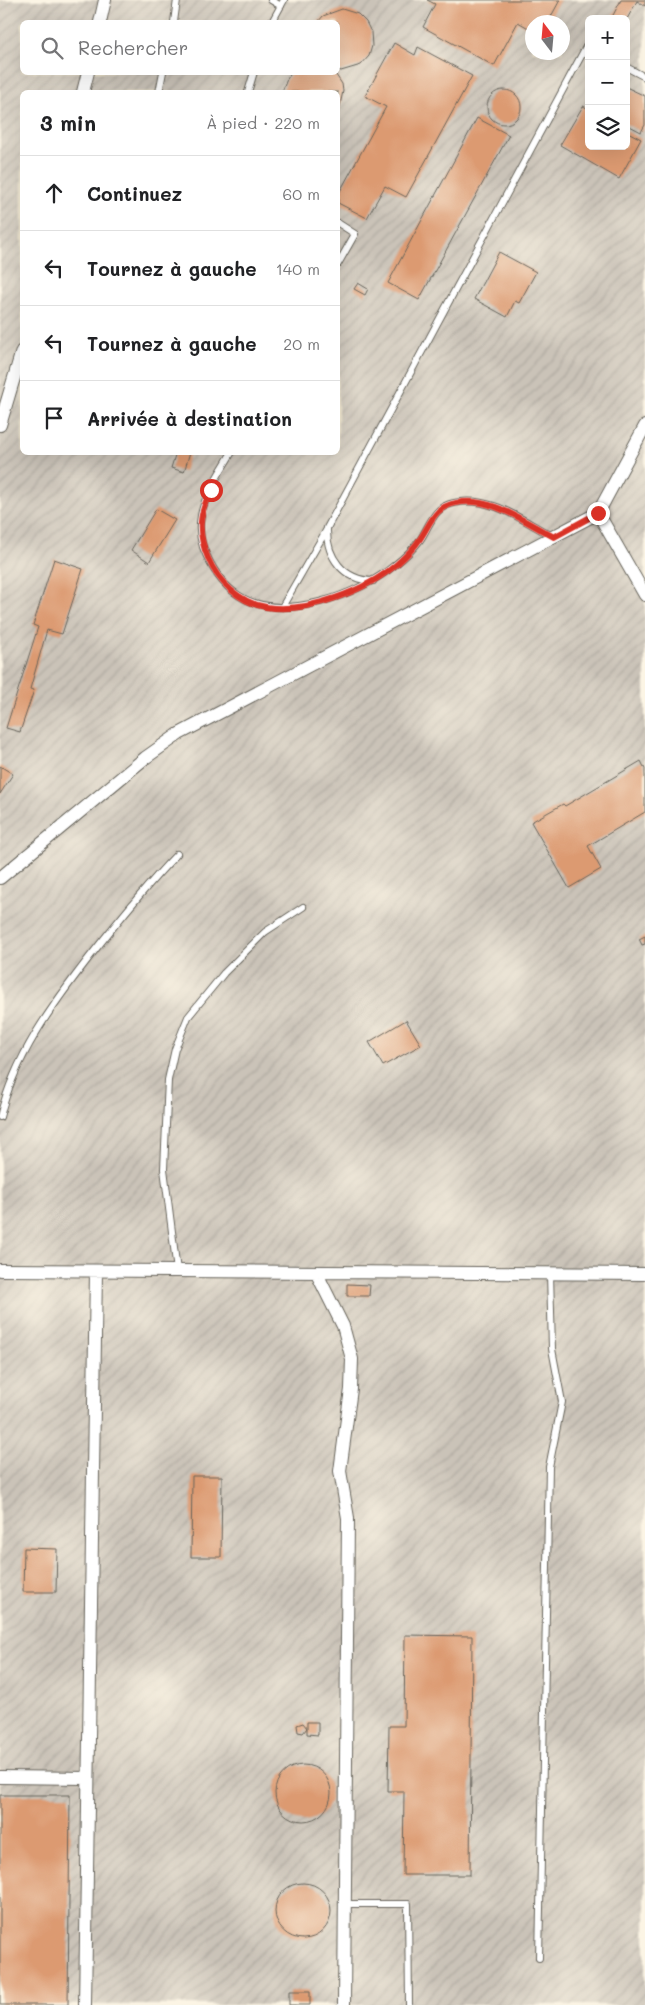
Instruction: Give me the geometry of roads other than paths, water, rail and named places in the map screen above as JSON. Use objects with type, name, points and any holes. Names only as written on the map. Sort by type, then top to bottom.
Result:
[{"type":"street","points":[[100,20],[105,0]]},
{"type":"street","points":[[84,90],[87,75]]},
{"type":"street","points":[[0,425],[20,358]]},
{"type":"street","points":[[0,878],[145,758],[179,734],[598,513],[645,426]]},
{"type":"street","points":[[598,513],[643,587]]},
{"type":"street","points":[[0,1270],[645,1274]]},
{"type":"street","points":[[84,2005],[96,1271]]},
{"type":"street","points":[[316,1272],[346,1333],[352,1369],[340,1471],[348,1518],[344,2005]]},
{"type":"street","points":[[0,1777],[87,1778]]},
{"type":"lane","points":[[174,20],[177,0]]},
{"type":"lane","points":[[271,0],[283,3],[273,20]]},
{"type":"lane","points":[[282,607],[327,528],[585,53]]},
{"type":"lane","points":[[630,69],[645,77]]},
{"type":"lane","points":[[158,90],[162,75]]},
{"type":"lane","points":[[249,90],[253,75]]},
{"type":"lane","points":[[340,224],[355,234],[340,260]]},
{"type":"lane","points":[[230,455],[202,506],[199,521],[202,544],[214,569],[233,592],[257,604],[282,607],[328,600],[374,581],[406,555],[420,539],[437,511],[455,503],[472,501],[492,505],[554,537]]},
{"type":"lane","points":[[327,528],[330,549],[339,567],[358,579],[374,581]]},
{"type":"lane","points":[[0,1117],[20,1061],[46,1016],[117,921],[177,854]]},
{"type":"lane","points":[[177,1271],[164,1169],[168,1080],[174,1048],[188,1018],[220,977],[265,932],[303,907]]},
{"type":"lane","points":[[539,1958],[549,1467],[551,1447],[562,1402],[552,1349],[550,1273]]},
{"type":"lane","points":[[345,1904],[408,1904],[409,2005]]}]
